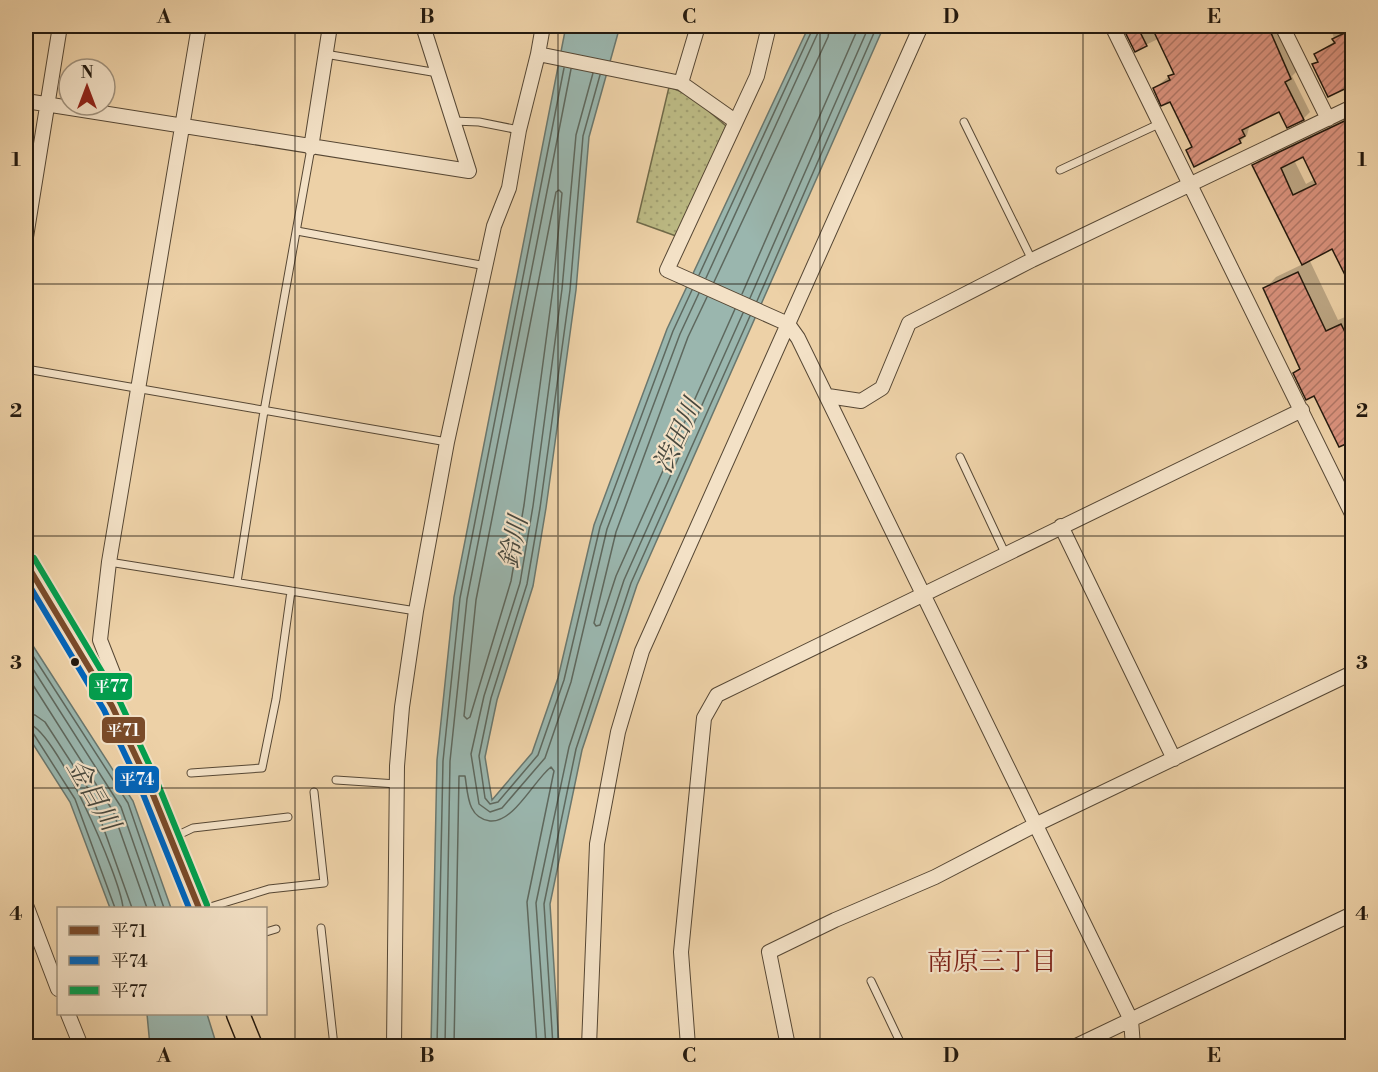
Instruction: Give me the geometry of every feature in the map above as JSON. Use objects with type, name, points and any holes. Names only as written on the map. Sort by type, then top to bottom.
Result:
[{"type":"main road","points":[[26,563],[112,706],[171,838],[198,907]]},
{"type":"main road","points":[[238,1015],[250,1047]]},
{"type":"street","points":[[26,237],[60,26]]},
{"type":"street","points":[[112,706],[120,691],[100,640],[109,562],[199,26]]},
{"type":"street","points":[[311,148],[330,26]]},
{"type":"street","points":[[26,101],[311,148],[468,171],[423,26]]},
{"type":"street","points":[[394,1047],[397,784],[402,707],[416,611],[447,442],[494,226],[509,188],[519,130],[543,26]]},
{"type":"street","points":[[681,83],[698,26]]},
{"type":"street","points":[[769,26],[758,76],[667,270],[788,324],[798,338],[1131,1020],[1133,1047]]},
{"type":"street","points":[[589,1047],[597,844],[618,732],[642,651],[921,26]]},
{"type":"street","points":[[1112,26],[1353,514]]},
{"type":"street","points":[[1282,26],[1328,119]]},
{"type":"street","points":[[538,54],[681,83],[735,121]]},
{"type":"street","points":[[828,396],[861,401],[882,388],[909,323],[1032,260],[1353,107]]},
{"type":"street","points":[[688,1047],[681,952],[704,718],[717,695],[1302,410]]},
{"type":"street","points":[[1061,526],[1174,759]]},
{"type":"street","points":[[788,1047],[769,952],[835,920],[935,877],[1037,824],[1353,673]]},
{"type":"street","points":[[27,911],[57,986]]},
{"type":"street","points":[[1077,1047],[1353,914]]},
{"type":"street","points":[[68,1015],[81,1047]]},
{"type":"lane","points":[[325,54],[438,73]]},
{"type":"lane","points":[[453,121],[479,122],[519,130]]},
{"type":"lane","points":[[963,122],[1032,260]]},
{"type":"lane","points":[[1060,170],[1161,123]]},
{"type":"lane","points":[[237,582],[264,411],[311,148]]},
{"type":"lane","points":[[297,231],[486,266]]},
{"type":"lane","points":[[26,369],[447,442]]},
{"type":"lane","points":[[960,457],[1005,553]]},
{"type":"lane","points":[[109,562],[416,611]]},
{"type":"lane","points":[[191,773],[262,768],[276,699],[291,591]]},
{"type":"lane","points":[[336,780],[397,784]]},
{"type":"lane","points":[[213,907],[269,889],[324,883],[314,792]]},
{"type":"lane","points":[[171,838],[193,828],[288,818]]},
{"type":"lane","points":[[321,928],[334,1047]]},
{"type":"lane","points":[[267,932],[276,929]]},
{"type":"lane","points":[[871,981],[902,1047]]},
{"type":"shaded area","points":[[669,87],[690,95],[726,126],[676,236],[637,222]]},
{"type":"water","points":[[566,26],[620,26],[589,137],[576,290],[533,586],[497,700],[485,757],[492,800],[532,753],[558,678],[594,525],[667,329],[809,26],[884,26],[637,585],[582,750],[550,904],[559,1046],[431,1046],[437,760],[454,597]]},
{"type":"water","name":"金目川","points":[[26,635],[133,801],[171,907],[110,907],[70,802],[26,733]]},
{"type":"water","points":[[147,1015],[207,1015],[217,1046],[150,1046]]},
{"type":"building","points":[[1122,26],[1137,26],[1147,46],[1135,52]]},
{"type":"building","points":[[1168,26],[1268,26],[1291,79],[1285,82],[1304,120],[1287,128],[1279,112],[1242,130],[1245,136],[1239,139],[1241,143],[1194,167],[1186,150],[1192,147],[1170,102],[1161,106],[1153,88],[1170,80],[1168,76],[1174,74],[1154,32]]},
{"type":"building","points":[[1353,29],[1353,85],[1328,97],[1312,64],[1318,62],[1314,54],[1335,43],[1332,39]]},
{"type":"building","points":[[1353,117],[1353,291],[1332,249],[1302,265],[1252,165]],"holes":[[[1303,157],[1316,184],[1293,195],[1281,168]]]},
{"type":"building","points":[[1298,272],[1326,331],[1341,324],[1345,332],[1353,328],[1353,441],[1339,447],[1314,396],[1306,400],[1293,373],[1300,369],[1263,288]]},
{"type":"transit line","name":"平77","points":[[34,558],[120,702],[155,777],[207,905]]},
{"type":"transit line","name":"平71","points":[[26,563],[112,706],[147,780],[199,907]]},
{"type":"transit line","name":"平74","points":[[26,580],[104,710],[139,784],[189,907]]},
{"type":"district","name":"南原三丁目","points":[[992,962]]},
{"type":"water label","name":"渋田川","points":[[678,436]]},
{"type":"water label","name":"鈴川","points":[[514,542]]}]
